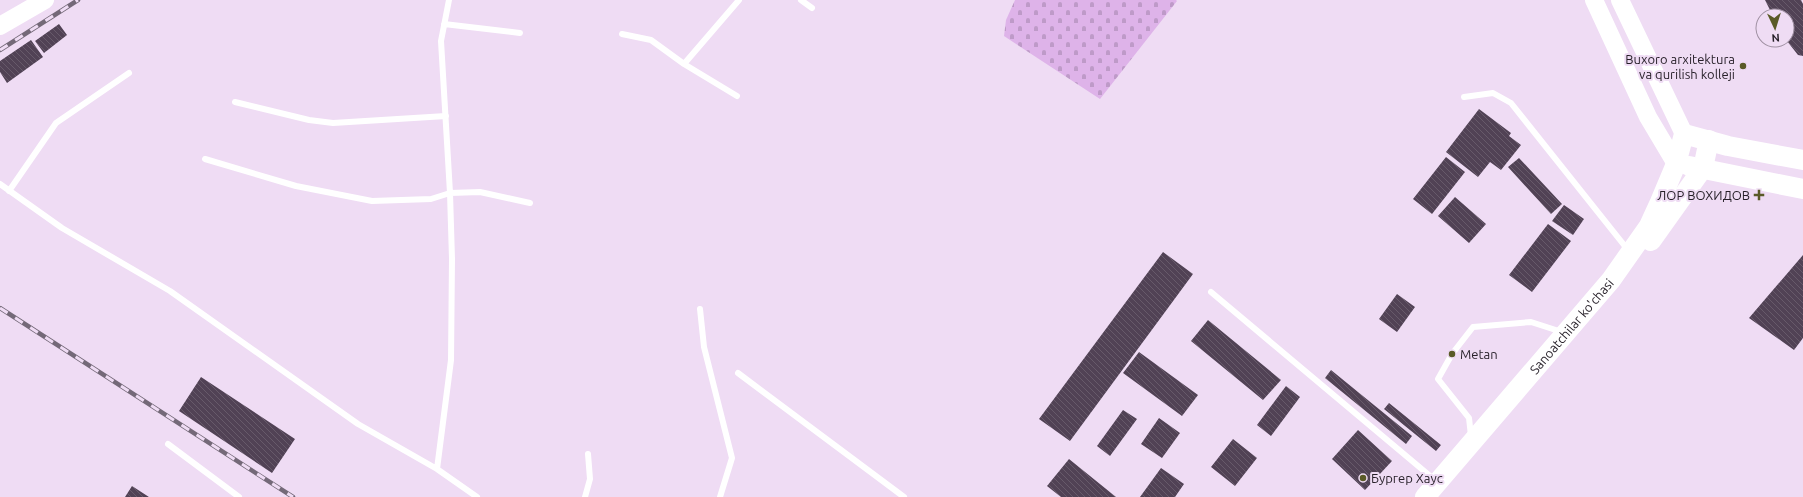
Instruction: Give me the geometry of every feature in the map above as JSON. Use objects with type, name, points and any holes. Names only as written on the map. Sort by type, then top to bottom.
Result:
[{"type":"main road","points":[[0,26],[45,0]]},
{"type":"main road","points":[[1594,0],[1648,117],[1676,164],[1703,168],[1803,189]]},
{"type":"main road","points":[[1620,0],[1684,134],[1728,146],[1803,160]]},
{"type":"main road","name":"Sanoatchilar ko'chasi","points":[[1435,492],[1472,442],[1611,280],[1630,253],[1648,226],[1660,202],[1676,164],[1684,134]]},
{"type":"main road","name":"Sanoatchilar ko'chasi","points":[[1435,492],[1474,457],[1614,292],[1703,168],[1709,140]]},
{"type":"lane","points":[[437,469],[451,360],[452,259],[450,193],[441,41],[449,0]]},
{"type":"lane","points":[[684,64],[739,0]]},
{"type":"lane","points":[[801,0],[812,8]]},
{"type":"lane","points":[[444,24],[520,33]]},
{"type":"lane","points":[[622,34],[651,40],[684,64],[737,96]]},
{"type":"lane","points":[[10,190],[56,124],[129,73]]},
{"type":"lane","points":[[1464,97],[1494,92],[1512,103],[1630,253]]},
{"type":"lane","points":[[235,102],[309,120],[333,123],[446,116]]},
{"type":"lane","points":[[205,159],[296,186],[372,201],[432,199],[450,193],[480,192],[530,203]]},
{"type":"lane","points":[[0,184],[62,228],[170,292],[358,424],[437,469],[477,497]]},
{"type":"lane","points":[[1211,292],[1435,492]]},
{"type":"lane","points":[[700,309],[704,347],[732,458],[720,497]]},
{"type":"lane","points":[[1472,442],[1469,418],[1438,379],[1452,354],[1473,326],[1531,322],[1566,333]]},
{"type":"lane","points":[[738,373],[904,497]]},
{"type":"lane","points":[[168,444],[239,497]]},
{"type":"lane","points":[[585,497],[590,479],[588,454]]},
{"type":"green space","points":[[1015,0],[1177,1],[1100,99],[1004,36],[1006,20]]},
{"type":"building","points":[[1765,0],[1801,0],[1803,4],[1803,56],[1798,55],[1792,48],[1795,48],[1795,8],[1769,8]]},
{"type":"building","points":[[59,24],[67,35],[44,53],[35,41]]},
{"type":"building","points":[[31,40],[43,57],[7,83],[0,72],[0,61]]},
{"type":"building","points":[[1479,109],[1511,133],[1509,136],[1521,145],[1501,170],[1490,162],[1478,177],[1446,152]]},
{"type":"building","points":[[1446,157],[1465,172],[1432,214],[1413,199]]},
{"type":"building","points":[[1519,158],[1562,204],[1551,214],[1508,167]]},
{"type":"building","points":[[1455,197],[1486,224],[1469,243],[1438,216]]},
{"type":"building","points":[[1564,205],[1584,219],[1573,235],[1552,221]]},
{"type":"building","points":[[1548,224],[1571,241],[1532,292],[1509,275]]},
{"type":"building","points":[[1163,252],[1193,274],[1070,441],[1039,419]]},
{"type":"building","points":[[1803,255],[1803,338],[1794,350],[1749,318]]},
{"type":"building","points":[[1397,294],[1415,307],[1397,332],[1379,319]]},
{"type":"building","points":[[1208,320],[1281,380],[1263,400],[1191,341]]},
{"type":"building","points":[[1139,352],[1198,395],[1182,416],[1123,373]]},
{"type":"building","points":[[1331,370],[1412,436],[1406,444],[1325,378]]},
{"type":"building","points":[[201,377],[295,439],[272,473],[179,411]]},
{"type":"building","points":[[1286,386],[1300,397],[1271,436],[1257,425]]},
{"type":"building","points":[[1389,403],[1441,445],[1436,451],[1384,409]]},
{"type":"building","points":[[1123,410],[1137,419],[1110,456],[1097,446]]},
{"type":"building","points":[[1159,418],[1180,433],[1162,458],[1141,444]]},
{"type":"building","points":[[1358,430],[1392,461],[1365,490],[1332,459]]},
{"type":"building","points":[[1233,439],[1257,458],[1235,486],[1211,467]]},
{"type":"building","points":[[1069,459],[1116,497],[1061,497],[1047,486]]},
{"type":"building","points":[[1161,468],[1184,484],[1175,497],[1140,497]]},
{"type":"building","points":[[132,486],[149,497],[125,497]]},
{"type":"railway","points":[[0,50],[78,0]]},
{"type":"railway","points":[[0,308],[293,497]]},
{"type":"place","name":"Buxoro arxitektura va qurilish kolleji","points":[[1743,66]]},
{"type":"place","name":"ЛОР ВОХИДОВ","points":[[1759,195]]},
{"type":"place","name":"Metan","points":[[1452,354]]},
{"type":"place","name":"Бургер Хаус","points":[[1363,478]]}]
